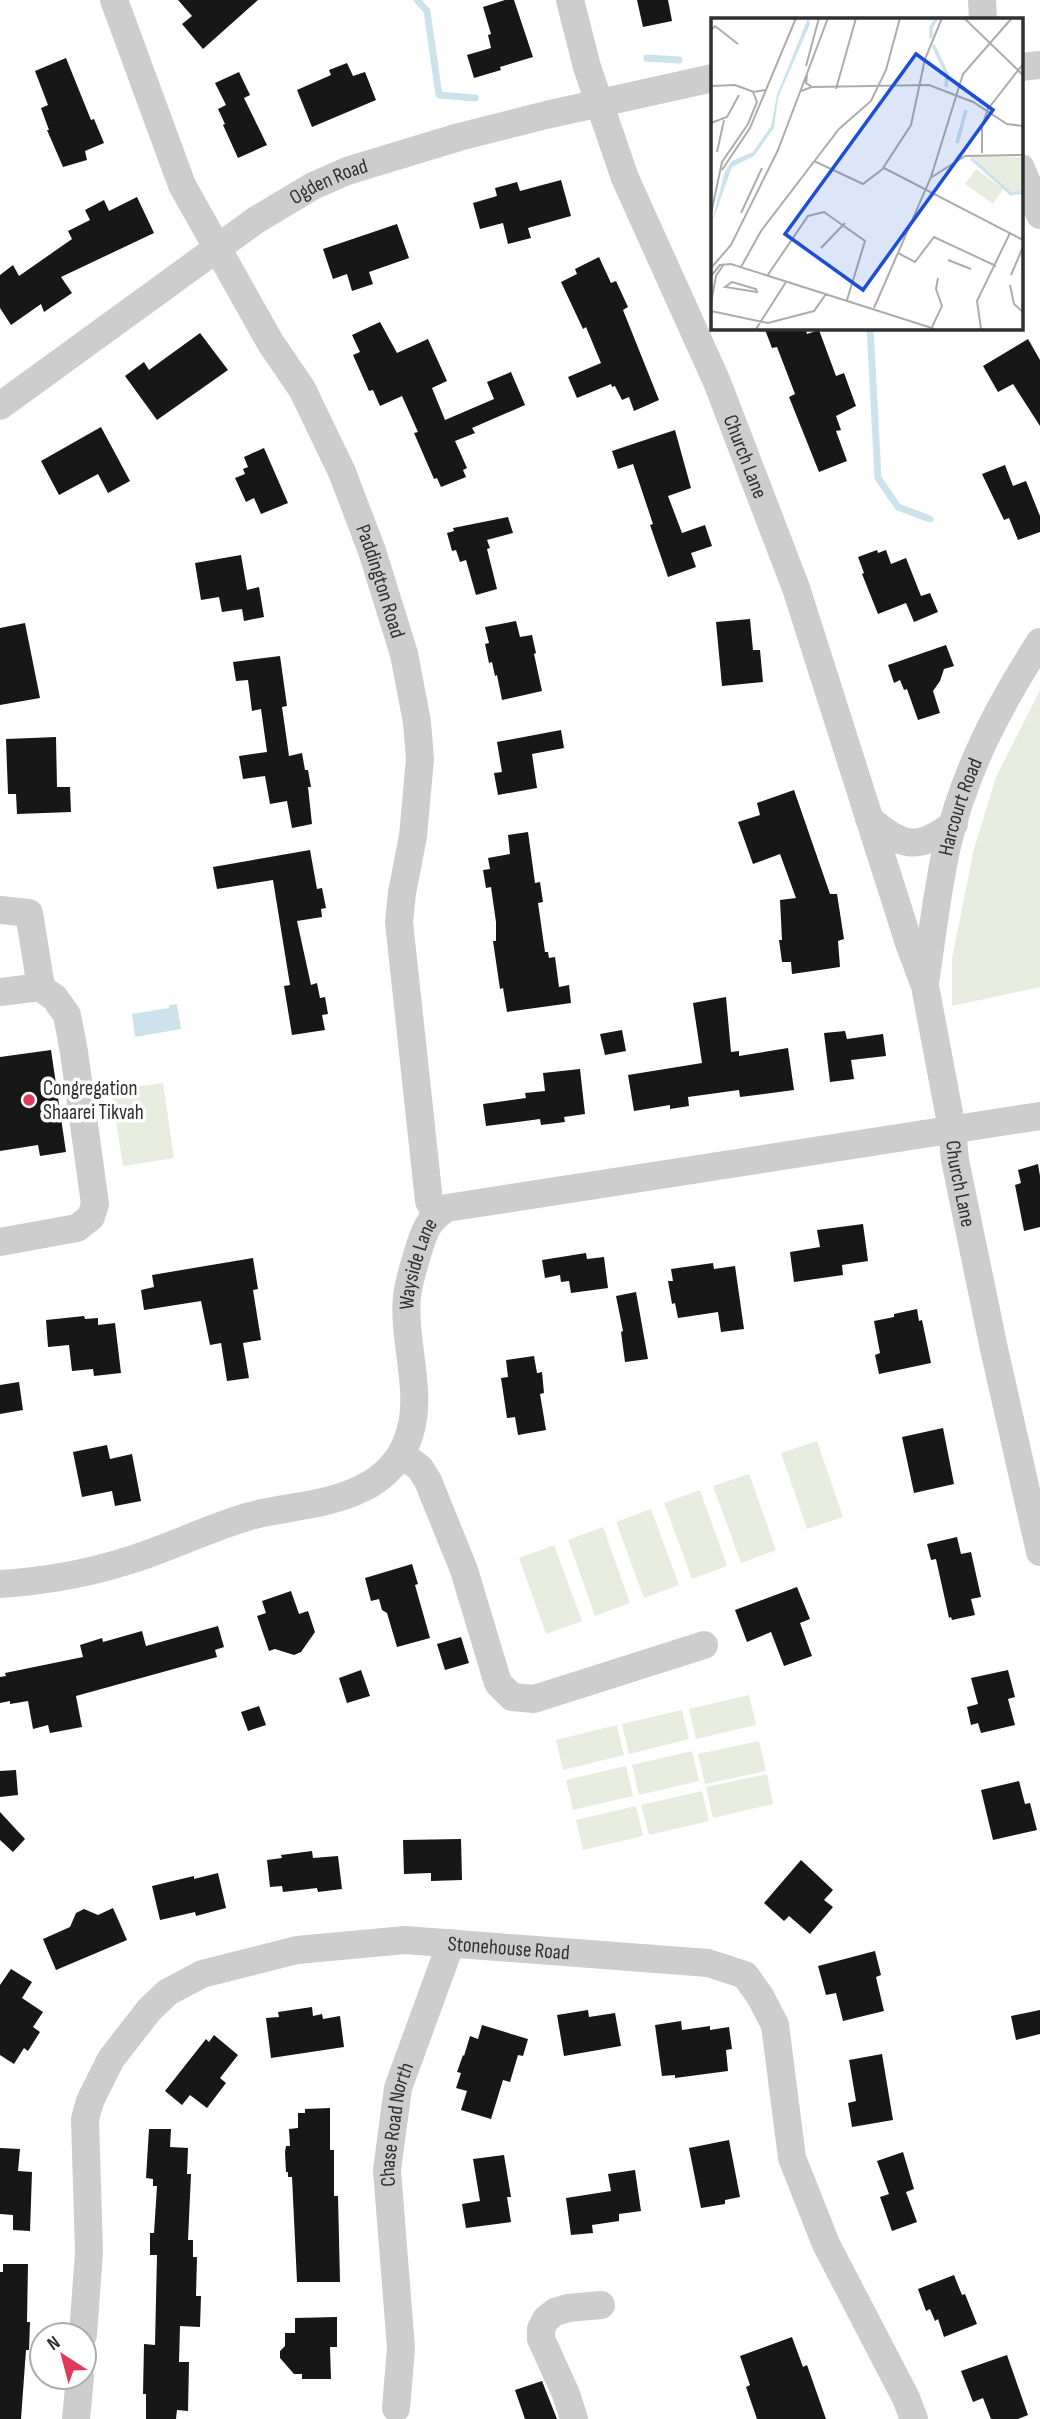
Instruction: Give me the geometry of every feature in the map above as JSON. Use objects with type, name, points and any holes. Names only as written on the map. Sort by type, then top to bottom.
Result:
[{"type":"street","name":"Paddington Road","points":[[114,0],[182,185],[270,342],[302,389],[342,472],[372,551],[404,653],[417,722],[420,759],[413,836],[399,922],[429,1201],[436,1215]]},
{"type":"street","name":"Church Lane","points":[[570,0],[587,67],[625,178],[718,382],[796,588],[925,986],[955,1160],[1040,1552]]},
{"type":"street","points":[[982,0],[983,18]]},
{"type":"street","name":"Ogden Road","points":[[0,406],[256,220],[313,186],[347,171],[471,134],[711,78]]},
{"type":"street","points":[[1023,174],[1040,215]]},
{"type":"street","name":"Harcourt Road","points":[[925,986],[941,879],[966,784],[986,734],[1040,642]]},
{"type":"street","points":[[870,819],[890,836],[903,842],[915,843],[936,838],[954,824]]},
{"type":"street","points":[[0,910],[29,913],[40,987]]},
{"type":"street","points":[[0,992],[40,987],[55,998],[67,1015],[95,1204],[91,1217],[77,1228],[0,1241]]},
{"type":"street","name":"Wayside Lane","points":[[0,1584],[80,1574],[130,1560],[250,1516],[330,1501],[364,1488],[384,1474],[401,1454],[412,1428],[414,1398],[407,1297],[426,1227],[436,1215],[447,1208],[1040,1116]]},
{"type":"street","points":[[401,1454],[420,1468],[428,1481],[464,1570],[498,1683],[512,1698],[534,1699],[704,1645]]},
{"type":"street","name":"Stonehouse Road","points":[[84,2321],[89,2252],[85,2119],[90,2101],[111,2059],[149,2010],[168,1992],[202,1974],[298,1950],[405,1940],[708,1963],[745,1975],[775,2025],[792,2158],[826,2244],[906,2398],[914,2419]]},
{"type":"street","name":"Chase Road North","points":[[396,2407],[401,2348],[387,2170],[398,2088],[451,1943]]},
{"type":"street","points":[[574,2419],[566,2394],[541,2339],[541,2329],[546,2319],[555,2312],[601,2305]]},
{"type":"street","points":[[76,2419],[79,2391]]},
{"type":"shaded area","points":[[1040,690],[1040,987],[952,1006],[952,958],[974,849],[996,777]]},
{"type":"shaded area","points":[[163,1083],[174,1158],[123,1166],[111,1090]]},
{"type":"shaded area","points":[[817,1441],[843,1517],[807,1529],[781,1453]]},
{"type":"shaded area","points":[[749,1474],[776,1550],[741,1563],[713,1486]]},
{"type":"shaded area","points":[[700,1490],[727,1566],[692,1579],[664,1503]]},
{"type":"shaded area","points":[[651,1509],[679,1585],[644,1598],[616,1522]]},
{"type":"shaded area","points":[[603,1527],[630,1603],[595,1616],[568,1540]]},
{"type":"shaded area","points":[[554,1545],[582,1621],[546,1634],[519,1558]]},
{"type":"shaded area","points":[[749,1695],[756,1725],[696,1739],[689,1709]]},
{"type":"shaded area","points":[[682,1710],[689,1739],[629,1754],[622,1724]]},
{"type":"shaded area","points":[[617,1725],[624,1755],[563,1770],[556,1740]]},
{"type":"shaded area","points":[[759,1741],[766,1771],[705,1784],[698,1754]]},
{"type":"shaded area","points":[[692,1751],[699,1781],[639,1795],[632,1765]]},
{"type":"shaded area","points":[[626,1766],[633,1796],[573,1810],[566,1780]]},
{"type":"shaded area","points":[[767,1774],[773,1804],[713,1818],[706,1787]]},
{"type":"shaded area","points":[[702,1791],[709,1821],[649,1835],[641,1805]]},
{"type":"shaded area","points":[[636,1806],[643,1836],[583,1850],[576,1820]]},
{"type":"water","points":[[177,1004],[181,1029],[135,1037],[132,1014],[169,1008],[169,1005]]},
{"type":"building","points":[[178,0],[258,0],[203,49],[182,24],[192,16]]},
{"type":"building","points":[[514,0],[533,57],[474,78],[467,55],[491,48],[488,35],[491,34],[483,7]]},
{"type":"building","points":[[637,0],[668,0],[672,21],[643,27]]},
{"type":"building","points":[[66,58],[91,120],[94,119],[104,143],[85,151],[87,160],[63,167],[47,130],[41,108],[48,105],[35,71]]},
{"type":"building","points":[[347,63],[353,76],[365,72],[376,100],[312,127],[297,90],[331,75],[329,70]]},
{"type":"building","points":[[239,72],[250,95],[244,98],[267,145],[238,158],[218,109],[226,105],[215,83]]},
{"type":"building","points":[[561,180],[571,216],[528,228],[531,238],[508,244],[503,223],[480,229],[473,203],[497,196],[495,188],[517,182],[520,191]]},
{"type":"building","points":[[137,197],[154,233],[61,277],[72,293],[44,312],[41,304],[11,325],[0,308],[0,275],[13,265],[19,276],[72,239],[68,231],[90,220],[85,210],[104,200],[109,211]]},
{"type":"building","points":[[397,224],[409,258],[369,272],[373,284],[352,291],[347,274],[333,279],[323,249]]},
{"type":"building","points":[[599,257],[611,283],[616,281],[628,307],[623,310],[659,400],[634,411],[629,397],[622,400],[615,386],[612,387],[611,384],[577,398],[568,377],[601,363],[586,327],[583,329],[561,282],[577,274],[575,269]]},
{"type":"building","points":[[380,322],[397,353],[428,339],[447,381],[432,388],[445,420],[494,399],[487,382],[511,372],[525,405],[472,428],[475,433],[455,441],[467,468],[463,470],[466,477],[441,487],[437,478],[434,479],[414,433],[418,432],[402,396],[380,406],[373,390],[369,391],[353,355],[360,352],[352,335]]},
{"type":"building","points":[[765,329],[806,329],[807,334],[819,330],[836,376],[844,373],[856,406],[836,416],[841,430],[836,431],[847,461],[819,472],[789,397],[795,394],[777,347],[772,348]]},
{"type":"building","points":[[200,333],[228,370],[157,420],[125,376],[144,362],[149,370]]},
{"type":"building","points":[[1028,339],[1040,360],[1040,426],[1013,384],[998,392],[983,366]]},
{"type":"building","points":[[101,427],[130,481],[108,493],[98,474],[59,495],[41,461]]},
{"type":"building","points":[[675,430],[691,488],[668,496],[682,533],[705,525],[712,546],[691,553],[696,567],[668,577],[633,464],[618,469],[612,451]]},
{"type":"building","points":[[264,448],[288,503],[261,514],[254,498],[246,502],[235,478],[245,474],[243,469],[248,467],[244,457]]},
{"type":"building","points":[[1005,465],[1013,486],[1026,481],[1040,516],[1040,532],[1018,540],[1009,518],[1004,520],[982,474]]},
{"type":"building","points":[[508,517],[513,533],[487,540],[497,589],[476,595],[466,560],[460,562],[456,550],[452,551],[447,533],[454,531],[453,528]]},
{"type":"building","points":[[877,550],[878,553],[886,550],[891,564],[906,558],[921,596],[930,593],[938,612],[914,622],[906,603],[878,614],[858,557]]},
{"type":"building","points":[[241,555],[247,590],[259,587],[264,617],[244,621],[242,609],[222,612],[219,597],[201,600],[195,563]]},
{"type":"building","points":[[750,619],[753,650],[760,650],[763,682],[722,686],[716,622]]},
{"type":"building","points":[[516,621],[520,637],[532,635],[542,691],[502,700],[497,675],[495,676],[492,662],[489,663],[485,644],[489,643],[485,627]]},
{"type":"building","points":[[25,623],[40,698],[0,705],[0,628]]},
{"type":"building","points":[[946,645],[954,666],[944,669],[933,691],[940,713],[918,720],[907,689],[904,690],[900,680],[894,683],[888,665]]},
{"type":"building","points":[[280,656],[287,706],[282,707],[289,756],[302,753],[311,787],[308,787],[312,824],[292,828],[287,801],[270,804],[265,776],[243,779],[239,756],[267,752],[261,709],[252,711],[248,680],[236,681],[233,662]]},
{"type":"building","points":[[561,730],[564,748],[532,754],[537,788],[498,795],[494,773],[502,772],[497,742]]},
{"type":"building","points":[[56,737],[57,787],[70,787],[71,812],[17,814],[16,794],[8,794],[6,739]]},
{"type":"building","points":[[794,790],[830,894],[837,894],[844,939],[838,941],[840,967],[792,974],[791,962],[782,962],[779,940],[782,940],[780,900],[796,898],[780,854],[753,864],[738,822],[760,815],[757,803]]},
{"type":"building","points":[[528,832],[535,883],[540,882],[543,902],[538,903],[545,952],[548,952],[549,958],[555,957],[559,987],[569,985],[571,1003],[507,1012],[503,988],[500,989],[493,941],[496,941],[496,922],[491,887],[486,888],[483,870],[490,869],[488,858],[510,854],[508,835]]},
{"type":"building","points":[[310,850],[317,889],[322,888],[326,908],[321,909],[322,917],[297,921],[311,985],[317,983],[320,998],[325,997],[328,1014],[322,1015],[325,1030],[292,1035],[284,986],[290,985],[273,880],[217,889],[213,867]]},
{"type":"building","points":[[726,997],[731,1052],[739,1051],[739,1056],[788,1048],[794,1090],[740,1097],[739,1090],[688,1097],[689,1106],[670,1109],[670,1105],[634,1111],[628,1075],[702,1063],[693,1003]]},
{"type":"building","points":[[622,1030],[626,1051],[605,1055],[600,1034]]},
{"type":"building","points":[[845,1031],[847,1039],[883,1034],[886,1056],[851,1060],[854,1079],[830,1082],[824,1033]]},
{"type":"building","name":"Congregation Shaarei Tikvah","points":[[51,1050],[66,1152],[40,1156],[38,1145],[0,1151],[0,1057]]},
{"type":"building","points":[[580,1069],[585,1114],[564,1117],[565,1122],[541,1125],[540,1119],[486,1126],[483,1104],[526,1098],[525,1093],[545,1091],[543,1073]]},
{"type":"building","points":[[1038,1164],[1040,1227],[1024,1231],[1015,1185],[1021,1183],[1018,1170]]},
{"type":"building","points":[[863,1224],[868,1261],[842,1265],[843,1275],[794,1282],[790,1252],[820,1247],[817,1230]]},
{"type":"building","points":[[586,1253],[587,1259],[604,1257],[608,1288],[571,1293],[569,1281],[561,1282],[560,1275],[545,1278],[542,1260]]},
{"type":"building","points":[[253,1258],[258,1289],[253,1290],[261,1340],[243,1343],[249,1378],[227,1381],[221,1343],[210,1345],[201,1301],[144,1310],[141,1290],[154,1287],[152,1275]]},
{"type":"building","points":[[713,1263],[714,1269],[735,1266],[744,1329],[721,1332],[718,1312],[678,1318],[675,1303],[672,1304],[668,1281],[673,1281],[671,1269]]},
{"type":"building","points":[[636,1292],[648,1359],[625,1362],[623,1331],[616,1296]]},
{"type":"building","points":[[917,1309],[931,1363],[879,1374],[875,1355],[880,1353],[874,1321]]},
{"type":"building","points":[[84,1316],[85,1319],[98,1318],[98,1325],[115,1323],[121,1373],[94,1376],[93,1369],[72,1371],[69,1345],[48,1347],[46,1320]]},
{"type":"building","points":[[534,1356],[537,1373],[542,1372],[544,1393],[540,1394],[546,1430],[518,1435],[515,1417],[507,1418],[501,1378],[508,1377],[506,1360]]},
{"type":"building","points":[[19,1382],[23,1410],[0,1414],[0,1385]]},
{"type":"building","points":[[943,1428],[954,1484],[914,1493],[902,1437]]},
{"type":"building","points":[[107,1445],[110,1459],[132,1454],[141,1501],[115,1506],[112,1491],[82,1497],[73,1452]]},
{"type":"building","points":[[957,1537],[961,1554],[971,1552],[981,1597],[971,1599],[975,1615],[952,1620],[949,1618],[936,1559],[931,1560],[927,1544]]},
{"type":"building","points":[[412,1564],[430,1638],[397,1647],[387,1613],[382,1610],[379,1599],[371,1601],[365,1578]]},
{"type":"building","points":[[797,1587],[810,1619],[800,1623],[812,1656],[784,1666],[771,1632],[747,1642],[735,1610]]},
{"type":"building","points":[[291,1591],[299,1614],[308,1611],[315,1632],[301,1652],[294,1655],[275,1649],[269,1651],[257,1616],[266,1613],[262,1601]]},
{"type":"building","points":[[218,1626],[224,1647],[215,1650],[217,1657],[76,1696],[82,1727],[50,1733],[48,1725],[33,1729],[28,1701],[0,1703],[0,1677],[6,1676],[5,1673],[83,1657],[80,1645],[102,1638],[103,1642],[142,1631],[146,1646]]},
{"type":"building","points":[[461,1637],[469,1663],[445,1670],[437,1644]]},
{"type":"building","points":[[361,1670],[370,1696],[347,1703],[339,1678]]},
{"type":"building","points":[[1008,1670],[1015,1697],[1008,1699],[1015,1725],[981,1733],[978,1723],[971,1725],[967,1707],[978,1704],[971,1678]]},
{"type":"building","points":[[259,1706],[266,1725],[248,1731],[241,1712]]},
{"type":"building","points":[[16,1770],[18,1795],[0,1797],[0,1771]]},
{"type":"building","points":[[1019,1781],[1025,1804],[1030,1803],[1037,1830],[993,1840],[981,1790]]},
{"type":"building","points":[[0,1812],[25,1839],[13,1852],[0,1840]]},
{"type":"building","points":[[461,1839],[462,1880],[431,1881],[431,1873],[404,1874],[403,1840]]},
{"type":"building","points":[[312,1851],[313,1858],[338,1856],[342,1889],[318,1892],[317,1888],[283,1892],[282,1886],[270,1887],[267,1860],[282,1858],[281,1855]]},
{"type":"building","points":[[801,1860],[833,1890],[824,1900],[833,1907],[810,1934],[789,1916],[784,1921],[764,1903]]},
{"type":"building","points":[[218,1873],[226,1908],[196,1916],[195,1912],[160,1920],[152,1886]]},
{"type":"building","points":[[113,1908],[127,1940],[56,1970],[43,1939],[70,1927],[76,1913],[84,1909],[98,1915]]},
{"type":"building","points":[[875,1951],[881,1975],[876,1977],[884,2011],[843,2021],[836,1993],[826,1995],[818,1966]]},
{"type":"building","points":[[11,1969],[32,1982],[22,1998],[43,2012],[33,2027],[40,2032],[28,2051],[24,2048],[14,2064],[0,2055],[0,1985]]},
{"type":"building","points":[[312,2007],[313,2016],[322,2014],[323,2019],[340,2016],[344,2047],[271,2058],[266,2018],[279,2017],[278,2012]]},
{"type":"building","points":[[588,2010],[589,2017],[615,2013],[621,2046],[564,2056],[557,2015]]},
{"type":"building","points":[[1040,2010],[1040,2034],[1016,2040],[1011,2016]]},
{"type":"building","points":[[681,2021],[682,2030],[710,2026],[710,2030],[729,2027],[732,2049],[726,2050],[728,2071],[675,2078],[675,2075],[662,2076],[655,2025]]},
{"type":"building","points":[[482,2025],[528,2039],[523,2056],[518,2055],[510,2082],[503,2080],[491,2119],[461,2110],[467,2091],[456,2088],[461,2073],[457,2072],[470,2036],[478,2039]]},
{"type":"building","points":[[214,2035],[238,2055],[220,2078],[226,2083],[207,2108],[190,2095],[182,2105],[165,2091],[206,2039],[209,2042]]},
{"type":"building","points":[[882,2054],[893,2120],[852,2127],[848,2103],[856,2101],[849,2060]]},
{"type":"building","points":[[330,2108],[334,2196],[338,2196],[340,2282],[297,2282],[292,2177],[288,2177],[286,2172],[285,2152],[286,2146],[290,2146],[289,2129],[298,2128],[298,2113],[305,2113],[305,2109]]},
{"type":"building","points":[[149,2129],[171,2129],[170,2147],[188,2148],[187,2174],[191,2174],[188,2240],[193,2240],[193,2257],[197,2257],[196,2296],[201,2296],[200,2327],[180,2326],[179,2362],[189,2362],[188,2411],[177,2410],[176,2419],[146,2419],[146,2394],[143,2394],[144,2344],[155,2345],[157,2255],[150,2255],[150,2233],[154,2233],[157,2186],[153,2186],[153,2179],[146,2178]]},
{"type":"building","points":[[729,2140],[740,2197],[725,2200],[725,2204],[701,2208],[689,2148]]},
{"type":"building","points":[[0,2148],[20,2149],[18,2171],[32,2172],[30,2231],[13,2230],[13,2215],[0,2214]]},
{"type":"building","points":[[903,2152],[914,2189],[906,2192],[917,2222],[892,2231],[880,2197],[889,2194],[877,2161]]},
{"type":"building","points":[[504,2155],[511,2197],[507,2197],[511,2222],[466,2228],[462,2204],[480,2201],[473,2159]]},
{"type":"building","points":[[635,2170],[641,2211],[619,2214],[619,2221],[592,2225],[593,2233],[571,2235],[566,2198],[611,2191],[608,2174]]},
{"type":"building","points":[[3,2264],[28,2264],[28,2350],[21,2419],[0,2419],[0,2272],[3,2272]]},
{"type":"building","points":[[954,2275],[977,2324],[944,2337],[938,2319],[935,2321],[930,2309],[926,2311],[918,2289]]},
{"type":"building","points":[[337,2317],[337,2347],[330,2347],[331,2379],[302,2379],[302,2374],[294,2374],[280,2358],[280,2351],[285,2346],[285,2333],[295,2333],[295,2318]]},
{"type":"building","points":[[792,2337],[803,2367],[807,2365],[826,2419],[757,2419],[746,2387],[750,2385],[740,2356]]},
{"type":"building","points":[[1007,2355],[1028,2415],[1018,2419],[991,2419],[983,2398],[973,2402],[961,2371]]},
{"type":"building","points":[[542,2381],[557,2419],[525,2419],[515,2390]]},
{"type":"waterway","points":[[417,0],[427,11],[439,95],[475,98]]},
{"type":"waterway","points":[[647,58],[679,60]]},
{"type":"waterway","points":[[870,329],[878,478],[898,507],[930,519]]},
{"type":"place","name":"Congregation Shaarei Tikvah","points":[[29,1100]]}]
